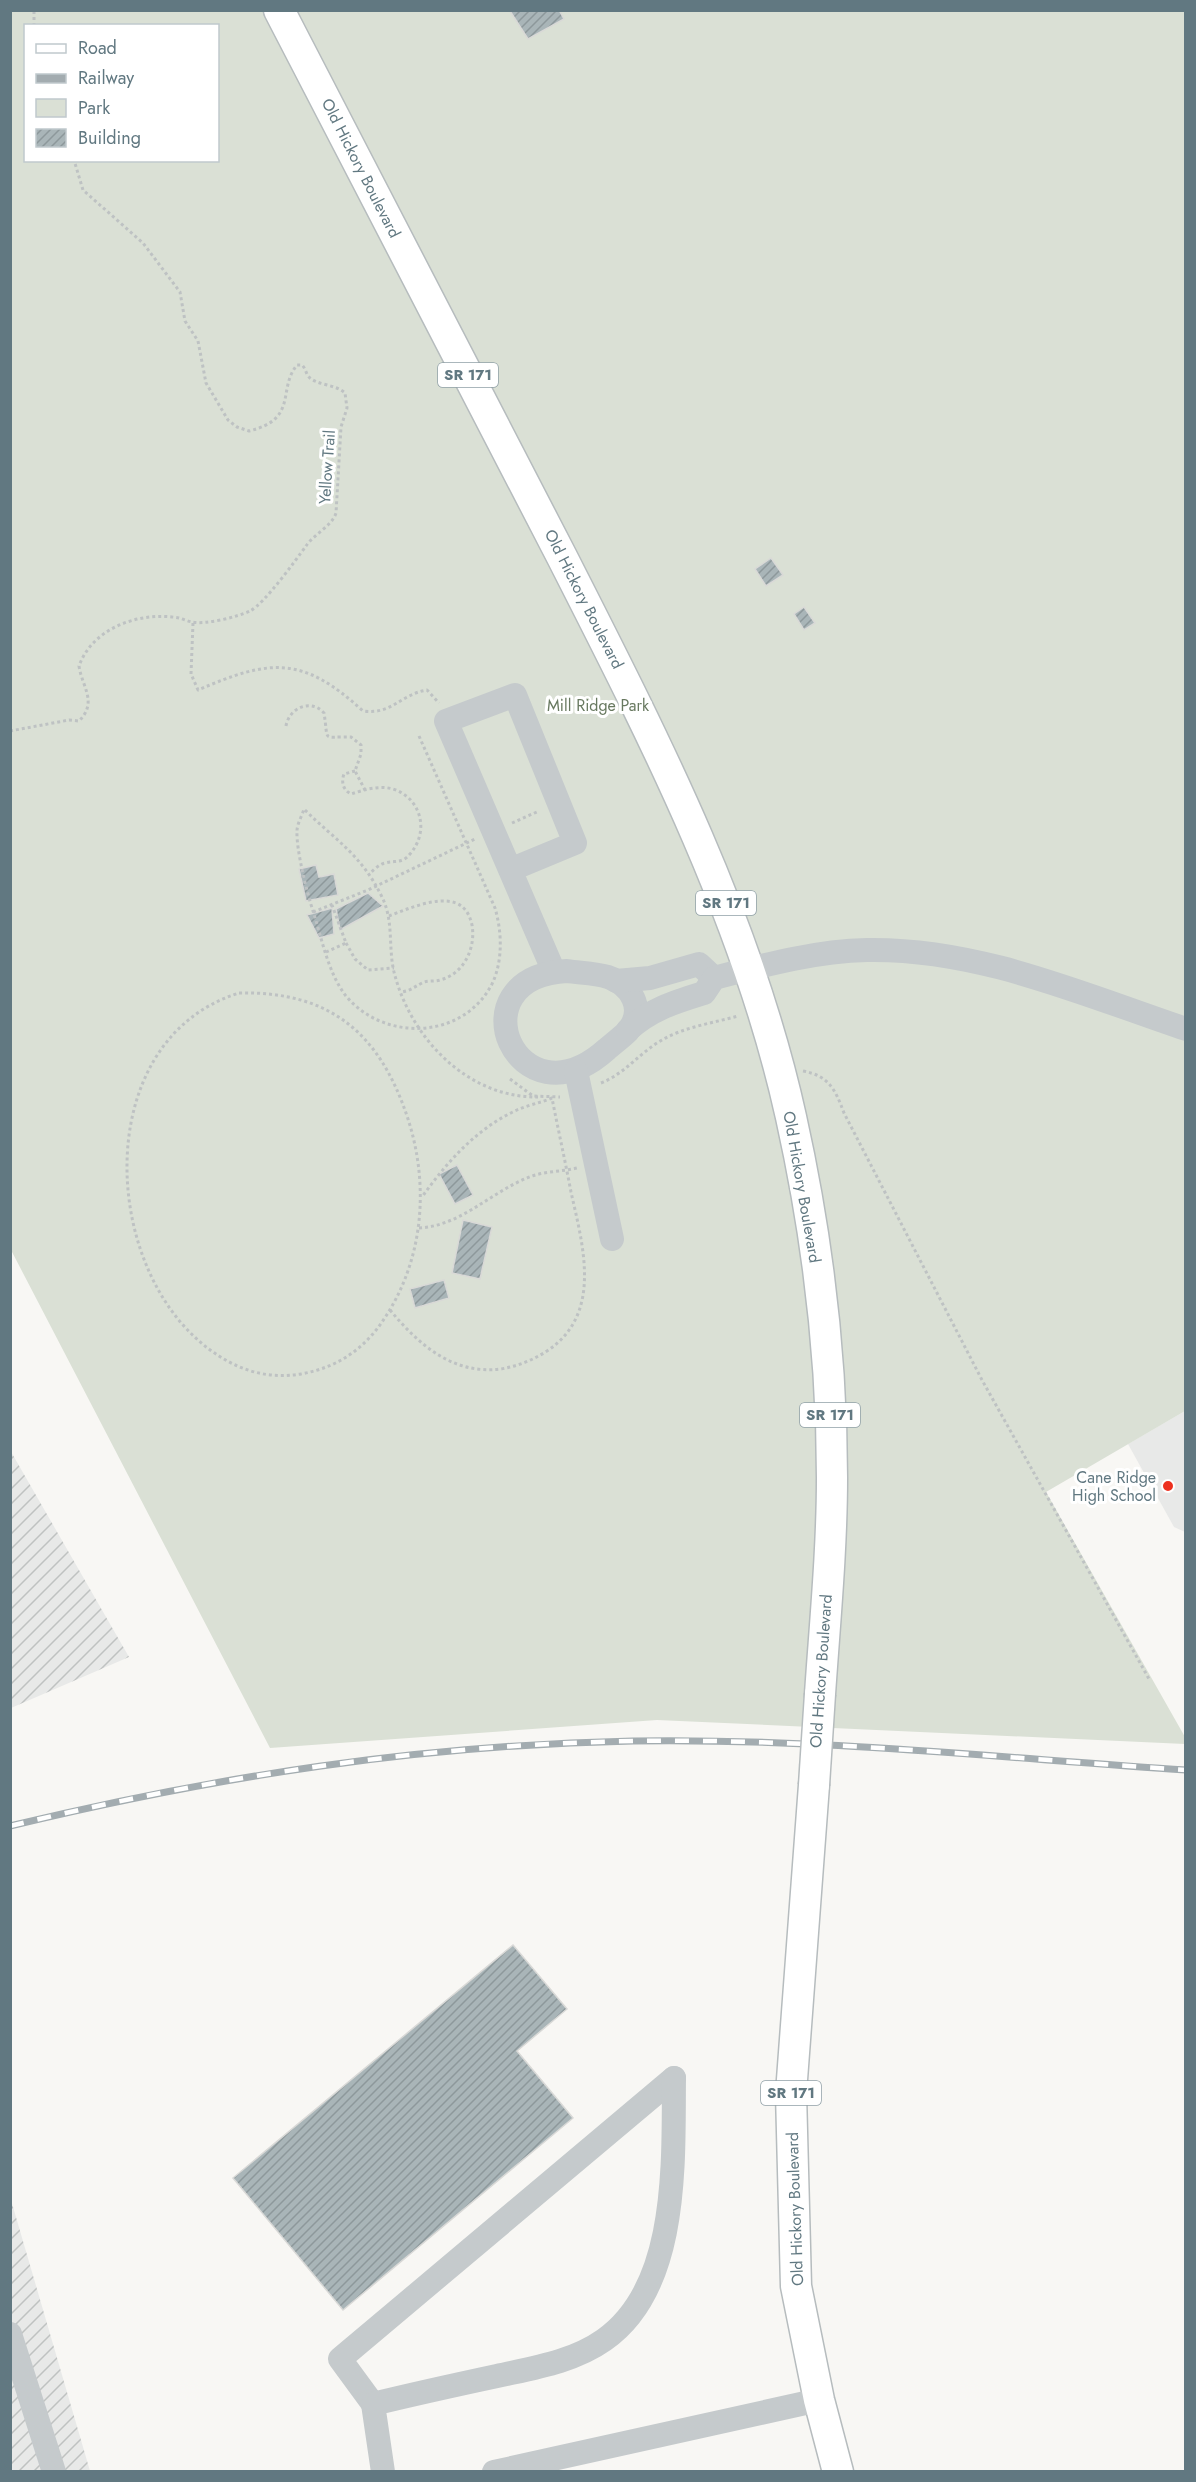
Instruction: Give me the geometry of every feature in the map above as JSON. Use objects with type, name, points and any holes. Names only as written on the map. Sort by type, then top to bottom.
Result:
[{"type":"main road","name":"Old Hickory Boulevard","points":[[279,10],[655,741],[700,838],[749,969],[778,1066],[794,1130],[809,1218],[828,1382],[832,1502],[791,2093],[796,2286],[819,2400],[838,2472]]},
{"type":"street","points":[[510,870],[575,843],[515,694],[446,721],[493,831],[554,972]]},
{"type":"street","points":[[628,1030],[635,1013],[635,1003],[630,991],[606,976],[554,972],[537,975],[513,994],[507,1007],[507,1037],[515,1053],[536,1070],[560,1073],[576,1071],[596,1060],[644,1016],[662,1006],[704,993],[714,978],[836,952],[866,950],[929,952],[1010,970],[1185,1029]]},
{"type":"street","points":[[616,981],[650,978],[699,964],[714,978]]},
{"type":"street","points":[[576,1071],[612,1239]]},
{"type":"street","points":[[373,2404],[554,2363],[604,2340],[620,2326],[645,2289],[663,2242],[669,2215],[674,2078],[340,2359],[373,2404],[383,2472]]},
{"type":"street","points":[[10,2334],[49,2470]]},
{"type":"street","points":[[494,2472],[819,2400]]},
{"type":"path","name":"Yellow Trail","points":[[10,731],[69,720],[79,721],[84,716],[90,700],[79,666],[91,645],[114,627],[145,618],[179,618],[193,623],[237,617],[252,610],[285,572],[295,565],[319,530],[334,519],[341,427],[348,400],[339,388],[315,381],[309,377],[302,365],[297,365],[285,402],[276,418],[249,430],[237,427],[228,420],[206,383],[198,341],[185,321],[180,292],[143,243],[83,190],[75,162]]},
{"type":"path","points":[[193,623],[190,674],[198,690],[246,672],[271,666],[298,670],[325,679],[363,711],[386,710],[409,695],[427,690],[439,702],[446,721]]},
{"type":"path","points":[[286,726],[289,717],[300,707],[310,705],[319,708],[324,715],[324,730],[329,737],[333,739],[351,737],[361,745],[362,754],[355,771]]},
{"type":"path","points":[[419,736],[495,908],[500,926],[498,964],[493,982],[482,999],[468,1012],[435,1027],[418,1029],[385,1024],[357,1007],[339,986],[326,952],[313,912],[297,831],[304,809],[347,846],[369,873],[376,886],[389,916],[393,968],[418,1029],[441,1056],[474,1079],[512,1095],[538,1097]]},
{"type":"path","points":[[355,771],[365,790]]},
{"type":"path","points":[[355,771],[344,774],[345,789],[351,794],[387,788],[399,792],[416,806],[421,819],[418,840],[411,854],[398,863],[384,863],[369,873]]},
{"type":"path","points":[[313,912],[376,886],[466,842],[546,808]]},
{"type":"path","points":[[389,916],[419,906],[448,902],[464,908],[471,923],[472,949],[458,971],[441,980],[423,982],[412,990],[401,992]]},
{"type":"path","points":[[332,905],[346,943],[355,959],[368,970],[393,968]]},
{"type":"path","points":[[326,952],[346,943]]},
{"type":"path","points":[[239,993],[267,993],[300,998],[326,1009],[348,1024],[367,1042],[386,1067],[409,1122],[421,1197],[419,1228],[408,1270],[390,1310],[364,1346],[347,1358],[323,1369],[292,1375],[264,1375],[231,1363],[195,1339],[159,1292],[135,1239],[127,1175],[129,1137],[146,1077],[161,1049],[210,1004],[239,993]]},
{"type":"path","points":[[778,1066],[814,1073],[826,1078],[835,1088],[844,1113],[982,1380],[1149,1679]]},
{"type":"path","points":[[390,1310],[431,1351],[465,1368],[487,1370],[521,1365],[552,1347],[567,1335],[576,1321],[586,1283],[584,1248],[552,1098],[517,1110],[478,1135],[456,1155],[421,1197]]},
{"type":"path","points":[[419,1228],[435,1227],[450,1222],[533,1175],[567,1171],[596,1163]]},
{"type":"shaded area","name":"Cane Ridge High School","points":[[1185,1411],[1185,1532],[1174,1527],[1128,1444]]},
{"type":"shaded area","points":[[10,1450],[129,1657],[11,1708],[10,1708]]},
{"type":"shaded area","points":[[11,2200],[90,2471],[11,2471]]},
{"type":"green space","name":"Mill Ridge Park","points":[[11,11],[1185,11],[1185,1411],[1046,1492],[1185,1737],[1185,1744],[657,1720],[270,1748],[11,1250]]},
{"type":"building","points":[[559,10],[564,19],[528,39],[510,11]]},
{"type":"building","points":[[771,558],[783,575],[766,586],[755,569]]},
{"type":"building","points":[[804,607],[815,623],[804,630],[794,614]]},
{"type":"building","points":[[316,865],[319,877],[334,874],[338,895],[306,901],[299,869]]},
{"type":"building","points":[[368,893],[383,906],[340,930],[336,909]]},
{"type":"building","points":[[332,908],[334,934],[319,938],[307,915]]},
{"type":"building","points":[[457,1165],[473,1195],[455,1204],[439,1174]]},
{"type":"building","points":[[463,1220],[492,1227],[480,1279],[452,1273]]},
{"type":"building","points":[[444,1280],[449,1298],[415,1308],[410,1289]]},
{"type":"building","points":[[513,1945],[567,2009],[517,2051],[573,2118],[343,2310],[233,2178]]},
{"type":"railway","points":[[10,1826],[165,1792],[319,1766],[397,1756],[553,1744],[633,1741],[771,1743],[910,1750],[1186,1770]]},
{"type":"place","name":"Cane Ridge High School","points":[[1168,1486]]}]
